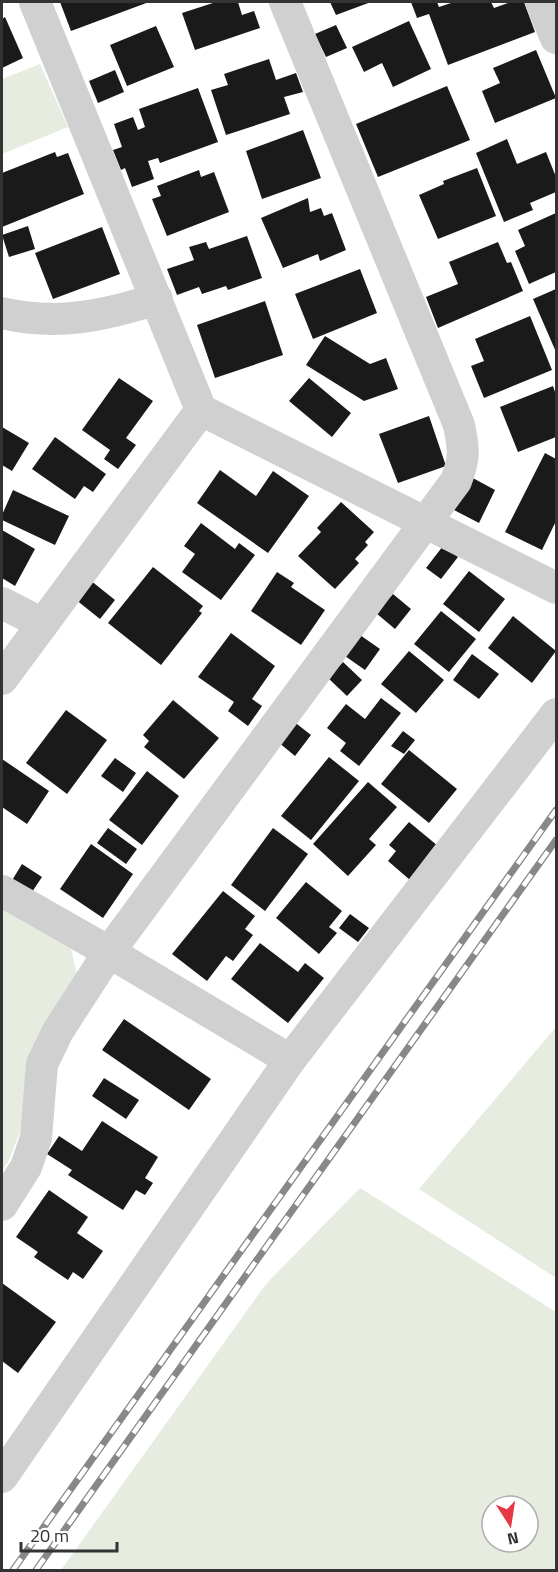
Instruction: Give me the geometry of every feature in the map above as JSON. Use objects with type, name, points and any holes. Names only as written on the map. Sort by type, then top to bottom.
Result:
[{"type":"street","points":[[35,2],[201,410],[556,588]]},
{"type":"street","points":[[2,1205],[26,1167],[36,1138],[42,1064],[58,1031],[109,952],[456,481],[463,462],[464,447],[459,425],[285,2]]},
{"type":"street","points":[[541,2],[556,38]]},
{"type":"street","points":[[2,313],[38,319],[65,320],[120,311],[157,299]]},
{"type":"street","points":[[2,679],[201,410]]},
{"type":"street","points":[[2,603],[43,624]]},
{"type":"street","points":[[2,1477],[290,1060],[556,714]]},
{"type":"street","points":[[2,891],[290,1060]]},
{"type":"shaded area","points":[[40,64],[68,127],[2,154],[2,79]]},
{"type":"shaded area","points":[[2,909],[71,949],[77,974],[22,1127],[2,1172]]},
{"type":"shaded area","points":[[556,1027],[556,1278],[419,1189]]},
{"type":"shaded area","points":[[360,1188],[556,1312],[556,1570],[61,1570],[266,1284]]},
{"type":"building","points":[[60,2],[149,2],[71,31]]},
{"type":"building","points":[[216,2],[238,2],[242,15],[254,11],[260,28],[195,50],[182,13]]},
{"type":"building","points":[[330,2],[371,2],[336,15]]},
{"type":"building","points":[[411,2],[437,2],[439,7],[454,2],[491,2],[494,8],[511,2],[524,2],[535,32],[448,65],[429,14],[417,18]]},
{"type":"building","points":[[5,17],[23,58],[2,68],[2,19]]},
{"type":"building","points":[[409,21],[431,69],[393,87],[382,63],[364,72],[352,47]]},
{"type":"building","points":[[336,25],[347,48],[326,57],[315,34]]},
{"type":"building","points":[[156,26],[174,67],[127,86],[110,45]]},
{"type":"building","points":[[536,50],[556,98],[495,123],[482,91],[500,83],[493,68]]},
{"type":"building","points":[[269,59],[276,80],[296,73],[303,92],[284,97],[290,114],[226,135],[211,90],[228,85],[224,74]]},
{"type":"building","points":[[115,70],[124,92],[98,103],[89,81]]},
{"type":"building","points":[[447,86],[470,140],[378,177],[356,124]]},
{"type":"building","points":[[198,88],[218,142],[160,163],[158,158],[148,161],[154,179],[132,187],[125,168],[121,170],[113,150],[122,147],[114,124],[133,117],[138,130],[145,127],[139,109]]},
{"type":"building","points":[[303,130],[321,178],[262,199],[246,151]]},
{"type":"building","points":[[507,139],[517,164],[546,152],[556,177],[556,192],[530,203],[533,210],[504,222],[476,153]]},
{"type":"building","points":[[55,152],[57,157],[68,153],[84,194],[2,227],[2,173]]},
{"type":"building","points":[[477,168],[496,216],[438,239],[419,195],[444,184],[443,181]]},
{"type":"building","points":[[199,170],[201,177],[214,172],[229,212],[167,236],[152,199],[161,196],[157,186]]},
{"type":"building","points":[[308,198],[310,212],[321,208],[324,216],[332,213],[346,250],[320,261],[318,254],[283,268],[261,218]]},
{"type":"building","points":[[556,213],[556,272],[529,284],[515,251],[525,246],[518,230]]},
{"type":"building","points":[[28,226],[35,249],[9,257],[2,235]]},
{"type":"building","points":[[102,227],[120,274],[53,299],[35,253]]},
{"type":"building","points":[[247,236],[262,278],[228,290],[226,286],[202,294],[199,287],[177,295],[167,269],[194,260],[189,247],[206,242],[209,249]]},
{"type":"building","points":[[498,242],[507,263],[511,262],[523,291],[438,328],[426,297],[458,284],[449,262]]},
{"type":"building","points":[[360,269],[377,313],[313,339],[295,294]]},
{"type":"building","points":[[556,289],[556,352],[533,299]]},
{"type":"building","points":[[265,301],[283,355],[215,378],[197,325]]},
{"type":"building","points":[[530,316],[552,370],[484,398],[471,366],[484,361],[475,339]]},
{"type":"building","points":[[325,336],[370,364],[386,358],[398,389],[364,401],[306,365]]},
{"type":"building","points":[[119,378],[153,401],[126,438],[136,445],[118,469],[104,459],[110,450],[82,430]]},
{"type":"building","points":[[309,378],[351,413],[332,437],[289,401]]},
{"type":"building","points":[[553,386],[556,395],[556,437],[518,452],[500,407]]},
{"type":"building","points":[[429,416],[446,466],[398,483],[379,434]]},
{"type":"building","points":[[2,427],[29,443],[12,471],[2,465]]},
{"type":"building","points":[[55,437],[106,474],[93,492],[84,486],[75,499],[32,469]]},
{"type":"building","points":[[545,453],[556,459],[556,521],[542,550],[505,532]]},
{"type":"building","points":[[220,470],[256,496],[273,471],[309,496],[268,553],[197,503]]},
{"type":"building","points":[[471,477],[495,490],[479,523],[454,510]]},
{"type":"building","points":[[13,490],[69,516],[55,545],[2,520]]},
{"type":"building","points":[[341,502],[374,532],[365,542],[368,545],[355,559],[359,563],[335,589],[298,556],[321,532],[317,528]]},
{"type":"building","points":[[201,523],[235,549],[239,543],[255,555],[221,600],[182,572],[195,554],[184,546]]},
{"type":"building","points":[[2,530],[35,549],[15,586],[2,578]]},
{"type":"building","points":[[443,546],[458,557],[441,579],[426,568]]},
{"type":"building","points":[[153,567],[203,606],[199,611],[202,613],[161,665],[108,623]]},
{"type":"building","points":[[469,571],[505,599],[479,632],[443,604]]},
{"type":"building","points":[[277,572],[294,583],[291,587],[325,610],[301,645],[251,611]]},
{"type":"building","points":[[90,580],[115,600],[100,619],[75,599]]},
{"type":"building","points":[[393,594],[411,609],[395,629],[376,613]]},
{"type":"building","points":[[441,611],[476,639],[449,672],[414,644]]},
{"type":"building","points":[[513,616],[556,651],[532,683],[488,648]]},
{"type":"building","points":[[231,633],[275,666],[252,699],[262,706],[248,726],[228,711],[234,702],[198,677]]},
{"type":"building","points":[[360,635],[380,649],[365,670],[345,656]]},
{"type":"building","points":[[409,651],[444,680],[416,713],[381,684]]},
{"type":"building","points":[[472,654],[499,674],[479,699],[453,680]]},
{"type":"building","points":[[343,662],[362,680],[347,696],[328,678]]},
{"type":"building","points":[[381,698],[401,713],[359,766],[340,751],[346,743],[327,728],[346,704],[365,719]]},
{"type":"building","points":[[173,700],[219,738],[184,779],[144,747],[149,741],[143,735]]},
{"type":"building","points":[[66,710],[107,740],[67,794],[26,763]]},
{"type":"building","points":[[288,717],[311,735],[295,756],[272,737]]},
{"type":"building","points":[[403,731],[415,740],[404,754],[391,746]]},
{"type":"building","points":[[409,750],[457,789],[429,823],[381,784]]},
{"type":"building","points":[[329,757],[359,781],[311,840],[281,816]]},
{"type":"building","points":[[115,758],[136,773],[123,792],[101,776]]},
{"type":"building","points":[[2,759],[49,791],[27,824],[2,807]]},
{"type":"building","points":[[147,771],[179,796],[142,845],[109,820]]},
{"type":"building","points":[[368,782],[397,807],[369,839],[376,845],[348,876],[313,844]]},
{"type":"building","points":[[409,822],[438,846],[410,880],[388,861],[396,851],[389,845]]},
{"type":"building","points":[[108,828],[137,849],[126,864],[97,843]]},
{"type":"building","points":[[273,828],[308,854],[265,911],[231,885]]},
{"type":"building","points":[[91,844],[133,874],[103,918],[60,889]]},
{"type":"building","points":[[22,864],[42,877],[30,895],[11,882]]},
{"type":"building","points":[[306,882],[342,911],[329,927],[337,933],[319,954],[276,918]]},
{"type":"building","points":[[223,891],[255,916],[245,929],[253,935],[233,961],[226,956],[207,981],[172,954]]},
{"type":"building","points":[[350,914],[369,928],[358,942],[339,928]]},
{"type":"building","points":[[260,943],[298,972],[305,963],[324,978],[288,1023],[231,979]]},
{"type":"building","points":[[124,1019],[211,1079],[189,1110],[102,1050]]},
{"type":"building","points":[[104,1078],[139,1100],[126,1119],[92,1096]]},
{"type":"building","points":[[102,1121],[158,1157],[145,1178],[153,1183],[145,1195],[136,1190],[123,1210],[68,1175],[72,1170],[47,1154],[59,1136],[82,1151]]},
{"type":"building","points":[[49,1190],[88,1217],[77,1233],[103,1251],[83,1279],[73,1272],[68,1280],[34,1257],[38,1252],[16,1237]]},
{"type":"building","points":[[2,1283],[56,1322],[18,1373],[2,1361]]},
{"type":"railway","points":[[13,1570],[556,810]]},
{"type":"railway","points":[[36,1570],[556,840]]}]
